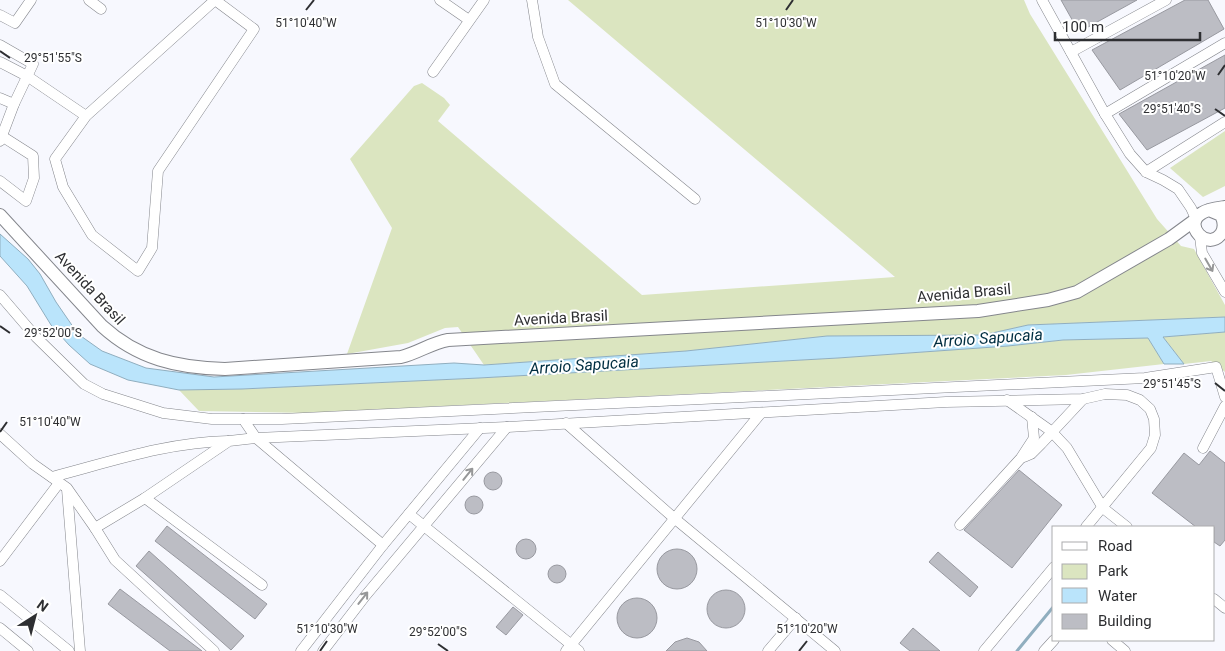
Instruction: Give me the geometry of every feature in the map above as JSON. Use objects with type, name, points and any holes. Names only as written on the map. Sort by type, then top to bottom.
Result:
[{"type":"main road","points":[[1208,210],[1218,212],[1224,227],[1213,240],[1204,239],[1196,224],[1198,215],[1208,210],[1225,206]]},
{"type":"main road","name":"Avenida Brasil","points":[[0,216],[116,339],[152,358],[200,368],[225,368],[410,355],[436,343],[448,340],[978,311],[1048,300],[1077,292],[1196,224]]},
{"type":"street","points":[[0,15],[15,23],[31,0]]},
{"type":"street","points":[[89,0],[100,9]]},
{"type":"street","points":[[215,0],[254,29],[158,171],[152,248],[138,271],[92,235],[63,186],[55,159],[86,116],[215,0]]},
{"type":"street","points":[[440,0],[469,20]]},
{"type":"street","points":[[433,72],[484,0]]},
{"type":"street","points":[[532,0],[538,36],[556,84],[695,199]]},
{"type":"street","points":[[1042,0],[1105,114],[1130,154],[1146,172],[1178,190],[1196,224],[1202,253],[1225,292]]},
{"type":"street","points":[[1071,52],[1166,0]]},
{"type":"street","points":[[1105,114],[1225,42]]},
{"type":"street","points":[[0,45],[33,64],[26,76],[1,137],[33,156],[34,178],[26,200],[0,181]]},
{"type":"street","points":[[0,62],[26,76],[86,116]]},
{"type":"street","points":[[0,98],[14,104]]},
{"type":"street","points":[[1146,172],[1225,122]]},
{"type":"street","points":[[0,295],[36,337],[84,384],[103,394],[162,413],[212,419],[291,419],[919,390],[1145,378],[1216,367],[1225,397]]},
{"type":"street","points":[[0,561],[59,483],[178,445],[256,438],[507,427],[824,408],[1007,400],[1083,399],[1106,394],[1128,395],[1140,400],[1150,410],[1154,419],[1155,435],[1152,448],[1087,526]]},
{"type":"street","points":[[1021,458],[1031,454],[1083,399]]},
{"type":"street","points":[[1007,400],[1052,431],[1067,448],[1103,508],[1126,526]]},
{"type":"street","points":[[1203,448],[1225,406]]},
{"type":"street","points":[[409,514],[572,649],[674,518],[761,413]]},
{"type":"street","points":[[960,525],[1021,458],[1034,438],[1032,417]]},
{"type":"street","points":[[243,419],[256,438],[383,545]]},
{"type":"street","points":[[566,423],[674,518],[835,651]]},
{"type":"street","points":[[323,651],[366,595],[507,427]]},
{"type":"street","points":[[305,650],[383,545],[480,428]]},
{"type":"street","points":[[0,434],[33,464],[59,483],[95,528],[115,560],[214,651]]},
{"type":"street","points":[[95,528],[145,498],[229,441]]},
{"type":"street","points":[[59,483],[80,651]]},
{"type":"street","points":[[145,498],[262,585]]},
{"type":"street","points":[[984,651],[1052,569]]},
{"type":"street","points":[[0,594],[69,651]]},
{"type":"street","points":[[1215,600],[1225,608]]},
{"type":"street","points":[[768,651],[796,618]]},
{"type":"street","points":[[0,628],[28,651]]},
{"type":"street","points":[[1044,651],[1053,641]]},
{"type":"street","points":[[1113,641],[1125,651]]},
{"type":"green space","points":[[568,0],[1024,0],[1030,14],[1157,219],[1181,246],[1194,249],[1225,305],[1225,317],[1028,325],[983,335],[827,336],[686,351],[484,365],[458,327],[445,328],[408,343],[347,354],[392,228],[350,159],[414,86],[422,83],[444,98],[450,105],[438,121],[642,295],[895,277]]},
{"type":"green space","points":[[1225,131],[1225,186],[1203,197],[1170,168]]},
{"type":"green space","points":[[1225,332],[1225,372],[1211,361],[1184,364],[1163,337]]},
{"type":"green space","points":[[1148,338],[1164,364],[1066,375],[308,413],[199,411],[179,390],[242,389],[479,378],[838,358],[1008,346],[1063,340]]},
{"type":"water","name":"Arroio Sapucaia","points":[[0,234],[28,259],[40,274],[78,334],[102,351],[146,368],[214,377],[454,363],[484,365],[686,351],[827,336],[983,335],[1028,325],[1225,317],[1225,332],[1163,337],[1184,364],[1164,364],[1148,338],[1063,340],[1008,346],[838,358],[479,378],[242,389],[179,390],[128,380],[90,364],[51,325],[27,286],[0,256]]},
{"type":"building","points":[[1061,0],[1137,0],[1079,32]]},
{"type":"building","points":[[1185,0],[1208,0],[1224,29],[1120,90],[1092,50]]},
{"type":"building","points":[[1225,55],[1225,108],[1147,150],[1119,114]]},
{"type":"building","points":[[1210,451],[1225,463],[1225,540],[1220,546],[1215,543],[1215,526],[1195,526],[1152,493],[1184,453],[1199,465]]},
{"type":"building","points":[[1019,470],[1062,505],[1012,568],[964,530]]},
{"type":"building","points":[[493,472],[499,475],[502,481],[499,487],[493,490],[487,487],[484,481],[487,475]]},
{"type":"building","points":[[474,496],[480,499],[483,505],[480,511],[474,514],[468,511],[465,505],[468,499]]},
{"type":"building","points":[[167,526],[267,604],[255,619],[155,541]]},
{"type":"building","points":[[526,539],[533,542],[536,549],[533,556],[526,559],[519,556],[516,549],[519,542]]},
{"type":"building","points":[[681,549],[688,552],[694,558],[697,569],[696,577],[688,586],[681,589],[673,589],[666,586],[658,577],[657,565],[660,558],[669,550]]},
{"type":"building","points":[[149,551],[244,636],[231,650],[136,566]]},
{"type":"building","points":[[938,552],[978,587],[970,597],[929,562]]},
{"type":"building","points":[[553,565],[561,565],[566,570],[564,581],[553,583],[548,578],[548,570]]},
{"type":"building","points":[[120,589],[202,651],[170,651],[108,604]]},
{"type":"building","points":[[726,590],[733,591],[739,596],[744,602],[744,616],[739,622],[733,627],[726,628],[719,627],[713,622],[708,616],[707,609],[708,602],[713,596],[719,591]]},
{"type":"building","points":[[641,598],[648,601],[654,607],[657,618],[656,626],[648,635],[641,638],[633,638],[626,635],[618,626],[617,614],[620,607],[629,599]]},
{"type":"building","points":[[513,607],[523,615],[506,635],[496,627]]},
{"type":"building","points":[[913,628],[940,651],[910,651],[900,643]]},
{"type":"building","points":[[687,638],[699,642],[707,651],[666,651],[675,642]]},
{"type":"waterway","points":[[1017,651],[1052,608]]}]
